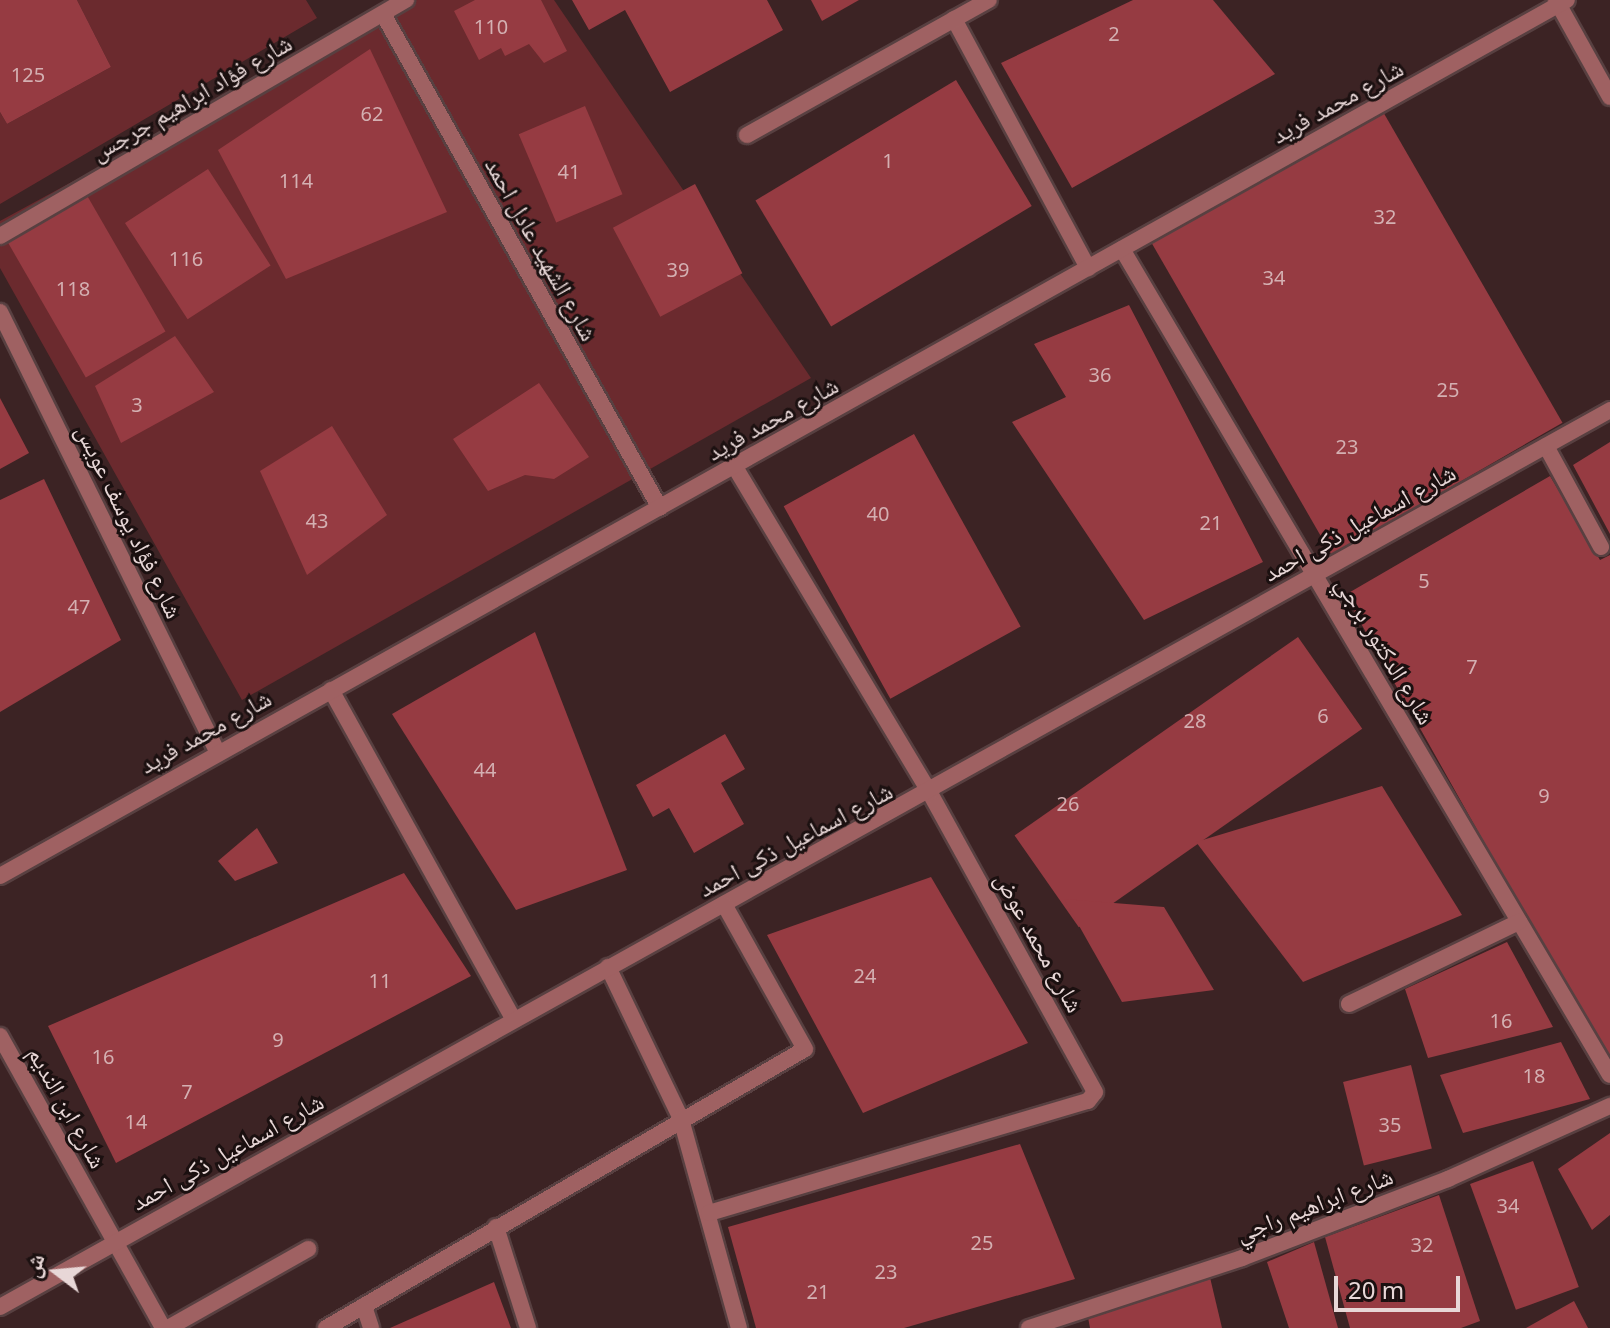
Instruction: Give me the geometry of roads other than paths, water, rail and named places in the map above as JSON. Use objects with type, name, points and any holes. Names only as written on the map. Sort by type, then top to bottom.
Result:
[{"type":"street","name":"شارع فؤاد ابراهيم جرجس","points":[[0,236],[406,0]]},
{"type":"street","points":[[747,135],[989,0]]},
{"type":"street","points":[[1560,2],[1610,97]]},
{"type":"street","name":"شارع محمد فريد","points":[[0,876],[217,751],[660,508],[1560,2]]},
{"type":"street","name":"شارع الشهيد عادل احمد","points":[[383,14],[660,508]]},
{"type":"street","points":[[954,19],[1088,268]]},
{"type":"street","name":"شارع الدكتور برجي","points":[[1122,249],[1610,1075]]},
{"type":"street","name":"شارع فؤاد يوسف عويس","points":[[0,312],[217,751]]},
{"type":"street","name":"شارع اسماعيل ذكى احمد","points":[[0,1307],[513,1019],[930,793],[1610,410]]},
{"type":"street","points":[[1546,446],[1601,547]]},
{"type":"street","name":"شارع محمد عوض","points":[[709,1213],[1094,1095],[930,793],[734,466]]},
{"type":"street","points":[[331,690],[513,1019]]},
{"type":"street","points":[[326,1328],[805,1048],[724,904]]},
{"type":"street","points":[[1349,1004],[1519,922]]},
{"type":"street","points":[[608,967],[681,1119],[739,1328]]},
{"type":"street","name":"شارع ابن النديم","points":[[0,1036],[165,1328]]},
{"type":"street","name":"شارع ابراهيم راجي","points":[[1029,1328],[1054,1324],[1242,1258],[1448,1179],[1610,1106]]},
{"type":"street","points":[[496,1227],[528,1328]]},
{"type":"street","points":[[165,1328],[308,1249]]},
{"type":"street","points":[[364,1306],[371,1328]]}]
